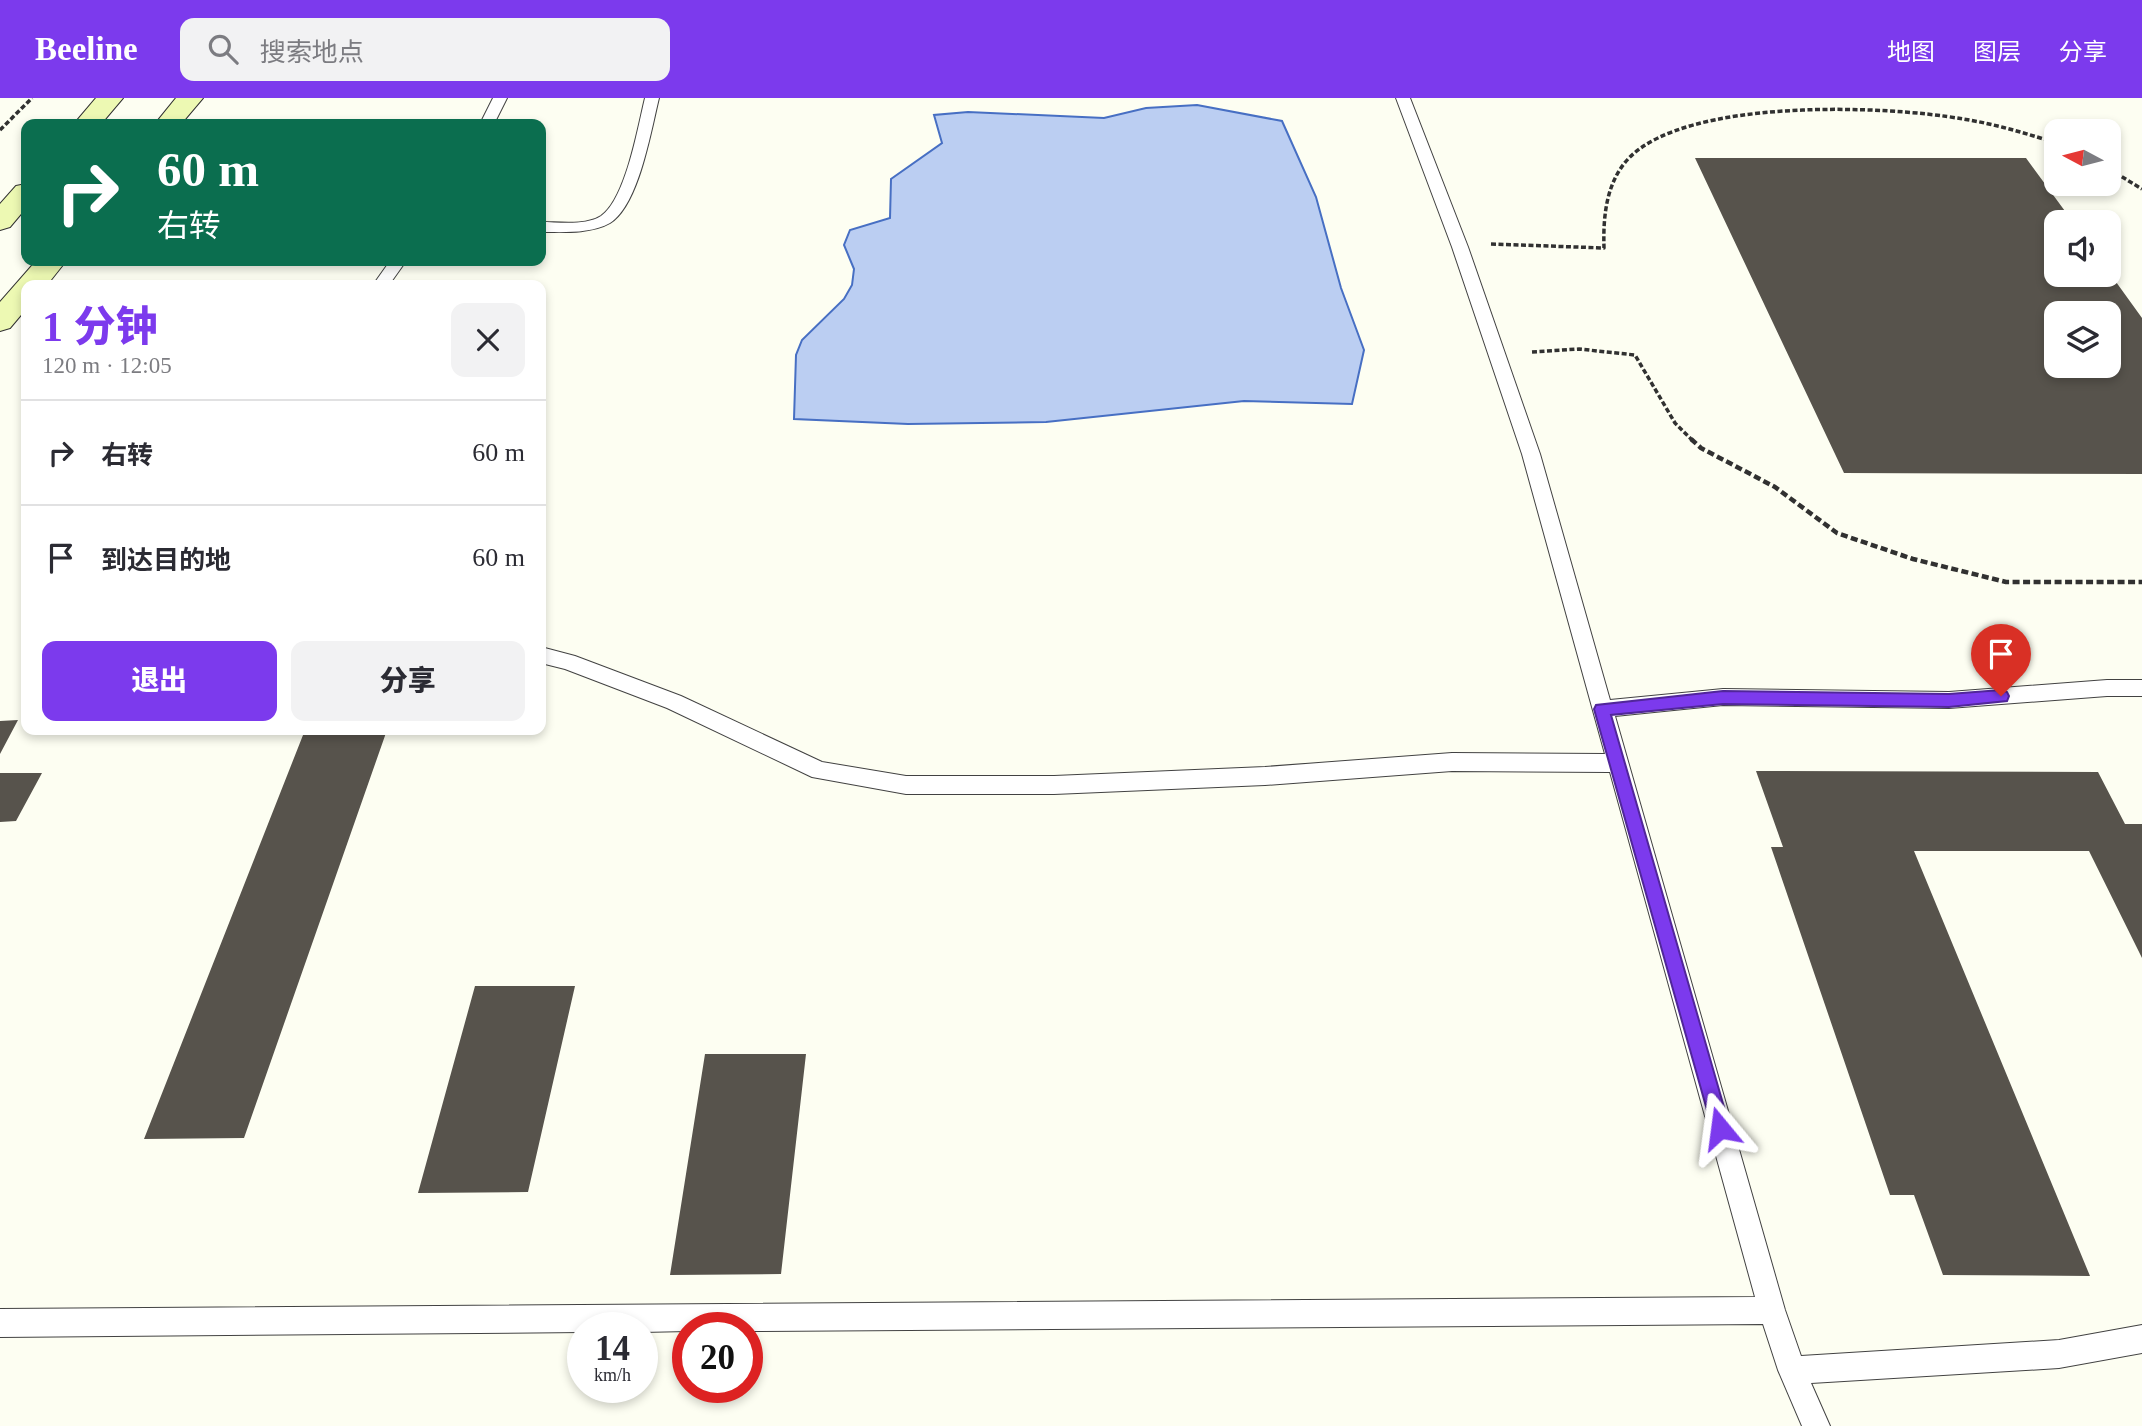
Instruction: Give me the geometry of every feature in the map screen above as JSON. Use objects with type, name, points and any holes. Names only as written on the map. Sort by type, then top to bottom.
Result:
[{"type":"main road","points":[[91,119],[110,98]]},
{"type":"main road","points":[[172,119],[190,98]]},
{"type":"main road","points":[[0,221],[21,198]]},
{"type":"main road","points":[[35,280],[48,266]]},
{"type":"main road","points":[[0,321],[21,296]]},
{"type":"lane","points":[[489,119],[499,98]]},
{"type":"lane","points":[[546,227],[569,227],[606,219],[622,202],[652,98]]},
{"type":"lane","points":[[1403,98],[1422,155],[1459,245],[1499,355],[1531,454],[1772,1310],[1792,1370],[1816,1426]]},
{"type":"lane","points":[[546,656],[674,702],[819,772],[906,785],[1093,783],[1265,776],[1452,762],[1616,763]]},
{"type":"lane","points":[[1602,709],[1723,698],[1949,700],[2142,688]]},
{"type":"lane","points":[[0,1323],[1772,1310]]},
{"type":"lane","points":[[1792,1370],[2059,1354],[2142,1339]]},
{"type":"path","points":[[0,130],[32,98]]},
{"type":"path","points":[[1920,107],[1997,123],[2044,139]]},
{"type":"path","points":[[1459,245],[1518,243],[1604,248],[1604,232],[1614,179],[1631,154],[1687,121]]},
{"type":"path","points":[[2121,176],[2142,189]]},
{"type":"path","points":[[1499,355],[1579,349],[1635,355],[1675,424],[1701,448],[1775,487],[1838,533],[1913,559],[2006,582],[2142,582]]},
{"type":"water","points":[[1197,105],[1282,121],[1316,197],[1341,288],[1364,350],[1352,404],[1244,401],[1046,422],[908,424],[794,419],[796,355],[802,340],[844,299],[852,285],[854,269],[844,245],[850,230],[890,218],[891,179],[942,143],[934,115],[968,112],[1104,118],[1146,108]]},
{"type":"building","points":[[1695,158],[2026,158],[2044,183],[2044,196],[2054,196],[2064,210],[2044,210],[2044,287],[2120,287],[2142,318],[2142,474],[1844,473]]},
{"type":"building","points":[[18,720],[0,754],[0,721]]},
{"type":"building","points":[[303,735],[385,735],[244,1138],[144,1139]]},
{"type":"building","points":[[1756,771],[2098,772],[2125,824],[2142,824],[2142,958],[2089,851],[1914,851],[2090,1276],[1943,1275],[1914,1195],[1890,1195],[1771,847],[1783,847]]},
{"type":"building","points":[[0,773],[42,773],[16,821],[0,822]]},
{"type":"building","points":[[475,986],[575,986],[528,1192],[418,1193]]},
{"type":"building","points":[[705,1054],[806,1054],[781,1274],[670,1275]]},
{"type":"route","points":[[1720,1128],[1602,709],[1723,698],[1949,700],[2001,696]]}]
